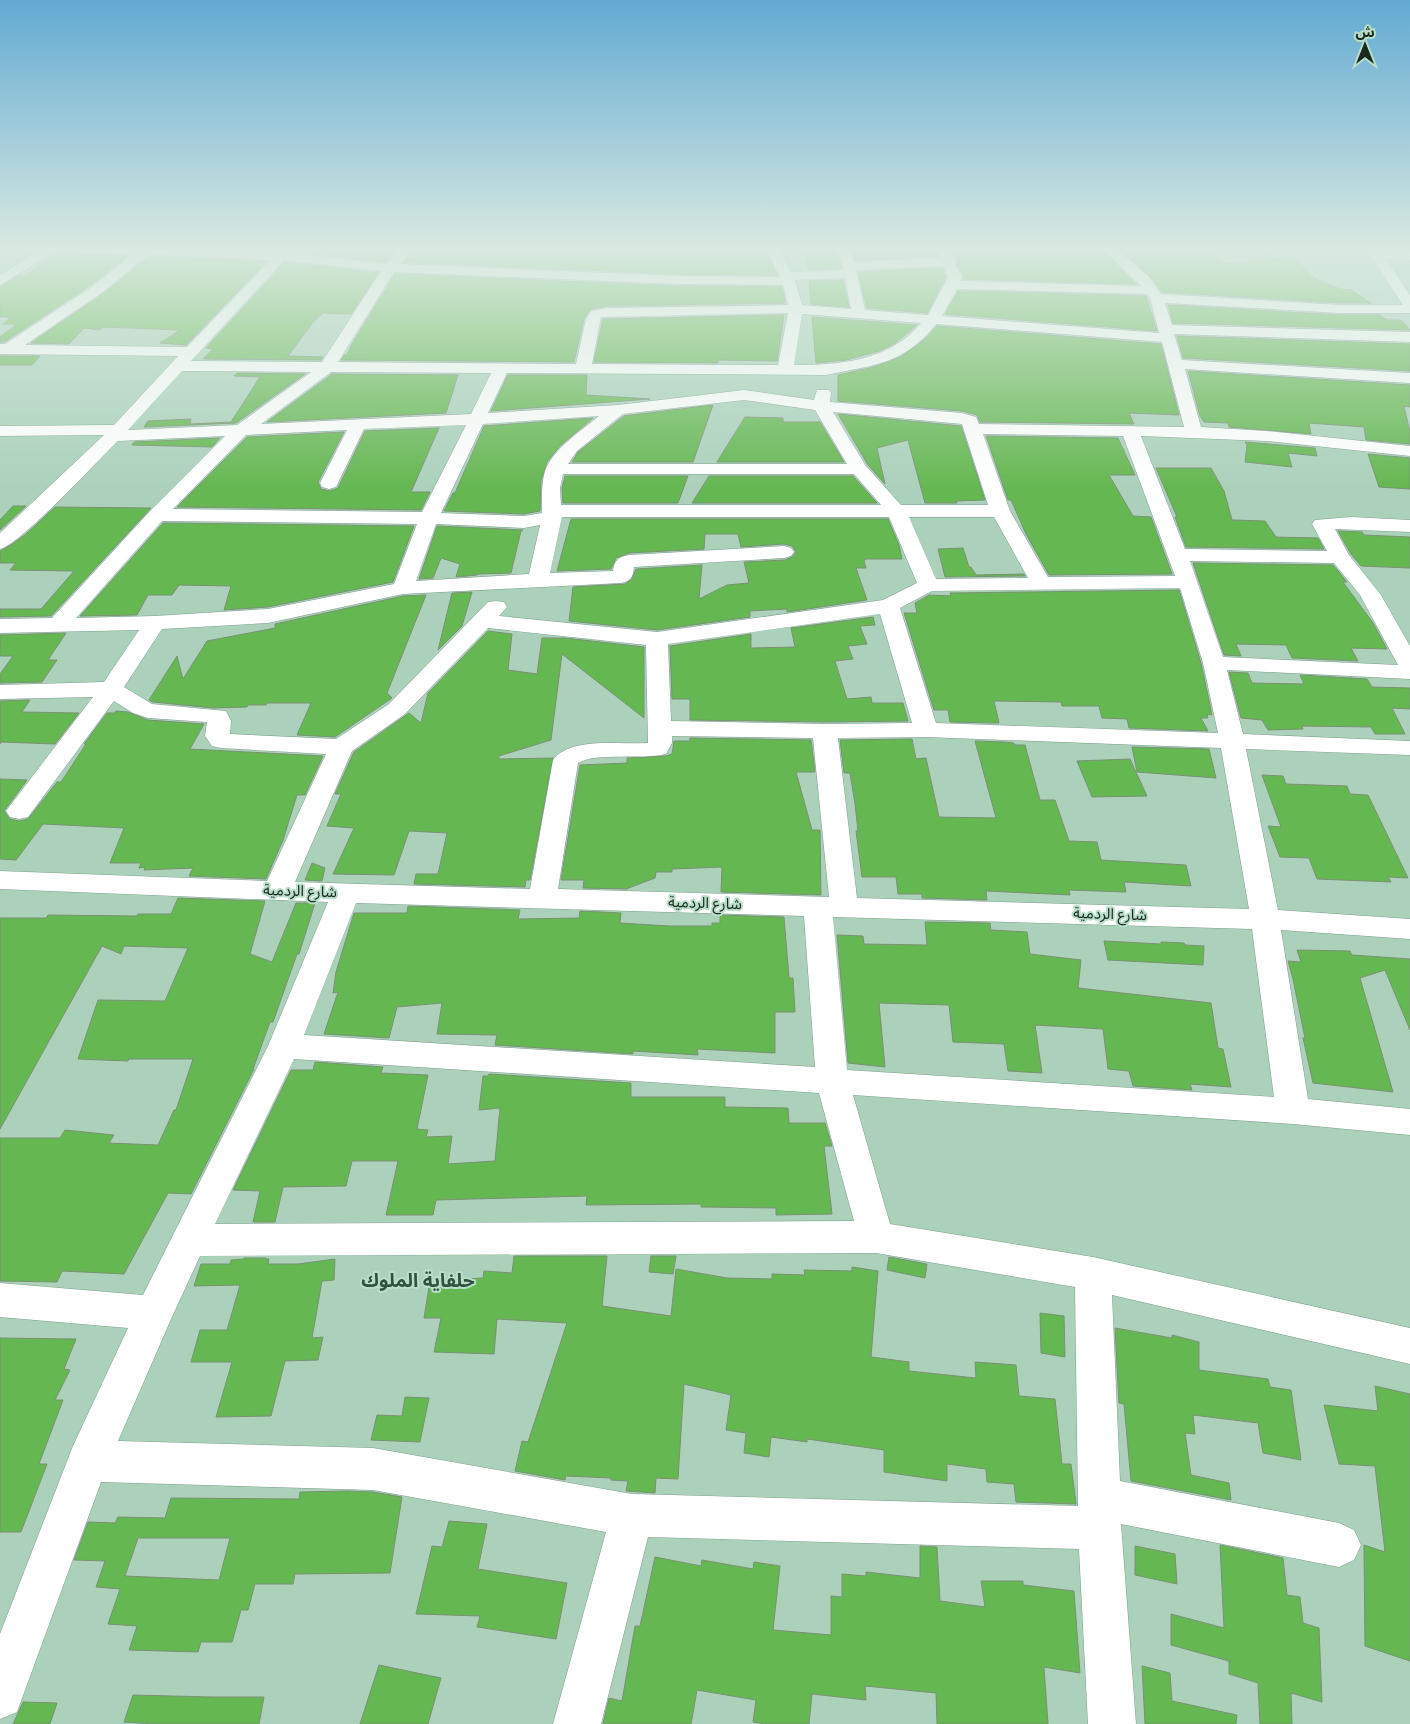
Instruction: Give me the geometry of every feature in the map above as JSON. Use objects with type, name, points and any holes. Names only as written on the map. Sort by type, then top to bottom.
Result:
[{"type":"street","points":[[4,349],[38,327]]},
{"type":"street","points":[[0,543],[9,527],[116,433],[216,327]]},
{"type":"street","points":[[58,625],[157,515],[240,431],[326,368],[352,327]]},
{"type":"street","points":[[583,368],[591,327]]},
{"type":"street","points":[[785,370],[793,327]]},
{"type":"street","points":[[180,366],[826,370],[877,359],[897,352],[925,327]]},
{"type":"street","points":[[1066,327],[1166,333],[1298,332],[1410,337]]},
{"type":"street","points":[[1164,327],[1194,432]]},
{"type":"street","points":[[1296,327],[1298,332]]},
{"type":"street","points":[[4,349],[193,352]]},
{"type":"street","points":[[1174,364],[1410,378]]},
{"type":"street","points":[[403,588],[429,518],[502,367]]},
{"type":"street","points":[[826,370],[821,406],[859,468],[898,512],[928,584]]},
{"type":"street","points":[[0,431],[116,433],[240,431],[618,410],[744,395],[821,406],[962,418],[970,421],[1000,511],[1041,583]]},
{"type":"street","points":[[278,890],[341,747],[397,709],[484,621],[527,581],[552,514],[551,488],[555,469],[571,447],[618,410]]},
{"type":"street","points":[[329,483],[358,425]]},
{"type":"street","points":[[972,429],[1194,432],[1294,438],[1410,451]]},
{"type":"street","points":[[1130,431],[1188,582],[1214,663],[1232,742],[1265,919],[1293,1111]]},
{"type":"street","points":[[555,469],[859,468]]},
{"type":"street","points":[[157,515],[429,518],[524,522],[552,514],[1000,511]]},
{"type":"street","points":[[1410,526],[1351,522],[1322,524],[1334,542],[1340,557],[1368,591],[1410,666]]},
{"type":"street","points":[[0,626],[155,623],[268,616],[403,588],[620,577],[624,575],[624,564],[629,561],[784,552]]},
{"type":"street","points":[[1177,555],[1340,557]]},
{"type":"street","points":[[484,621],[657,639],[888,606],[928,584],[1188,582]]},
{"type":"street","points":[[888,606],[926,730]]},
{"type":"street","points":[[19,811],[111,689],[155,623]]},
{"type":"street","points":[[542,898],[566,760],[571,755],[580,752],[644,752],[657,749],[660,743],[657,639]]},
{"type":"street","points":[[1214,663],[1410,672]]},
{"type":"street","points":[[0,692],[111,689],[141,708],[148,710],[217,716],[219,721],[217,736],[221,741],[341,747]]},
{"type":"street","points":[[661,728],[825,731],[926,730],[1410,748]]},
{"type":"street","points":[[825,731],[831,907],[832,1081],[876,1237]]},
{"type":"street","name":"شارع الردمية","points":[[0,880],[346,893],[1265,919],[1410,929]]},
{"type":"street","points":[[0,1695],[88,1461],[154,1313],[284,1046],[346,893]]},
{"type":"street","points":[[284,1046],[1293,1111],[1410,1122]]},
{"type":"street","points":[[190,1240],[876,1237],[1093,1274],[1410,1346]]},
{"type":"street","points":[[1093,1274],[1100,1513],[1112,1724]]},
{"type":"street","points":[[0,1300],[154,1313]]},
{"type":"street","points":[[88,1461],[373,1469],[632,1515],[1100,1513],[1339,1545]]},
{"type":"street","points":[[577,1724],[632,1515]]},
{"type":"building","points":[[12,327],[26,327],[4,342],[0,342],[0,337]]},
{"type":"building","points":[[54,327],[103,327],[100,330],[84,328],[69,344],[31,343]]},
{"type":"building","points":[[115,327],[203,327],[186,345],[160,343],[180,330]]},
{"type":"building","points":[[225,327],[309,327],[288,356],[323,357],[321,360],[203,359],[213,349],[206,348]]},
{"type":"building","points":[[362,327],[582,327],[574,362],[341,360],[344,355],[347,355]]},
{"type":"building","points":[[601,327],[782,327],[777,361],[718,360],[718,363],[594,362]]},
{"type":"building","points":[[813,327],[914,327],[894,344],[879,351],[846,360],[816,363]]},
{"type":"building","points":[[936,327],[955,327],[1161,344],[1179,415],[1129,413],[1134,424],[980,422],[977,415],[962,411],[838,401],[838,375],[874,367],[900,357],[925,339]]},
{"type":"building","points":[[1113,327],[1156,327],[1157,331]]},
{"type":"building","points":[[1324,327],[1408,327],[1410,330]]},
{"type":"building","points":[[1177,336],[1410,344],[1410,371],[1183,358]]},
{"type":"building","points":[[0,356],[40,356],[32,365],[0,365]]},
{"type":"building","points":[[1188,371],[1410,385],[1410,407],[1404,406],[1410,432],[1410,444],[1366,440],[1364,427],[1309,423],[1311,434],[1229,427],[1228,423],[1204,422],[1200,416]]},
{"type":"building","points":[[237,373],[305,374],[236,423],[144,427],[148,421],[191,419],[190,424],[231,422],[260,377],[234,376]]},
{"type":"building","points":[[332,374],[458,375],[446,413],[267,422]]},
{"type":"building","points":[[508,375],[587,375],[586,395],[650,399],[491,411]]},
{"type":"building","points":[[713,405],[693,462],[572,462],[578,452],[624,416]]},
{"type":"building","points":[[838,414],[961,426],[985,500],[956,501],[957,503],[925,503],[908,440],[877,448],[885,484],[868,465]]},
{"type":"building","points":[[745,417],[783,418],[783,422],[820,422],[844,462],[717,462]]},
{"type":"building","points":[[593,418],[560,446],[547,462],[541,481],[540,511],[524,514],[444,511],[453,493],[455,493],[484,426]]},
{"type":"building","points":[[439,428],[411,492],[430,492],[421,510],[177,507],[247,437],[344,432],[318,482],[321,489],[330,491],[338,488],[365,431]]},
{"type":"building","points":[[986,436],[1118,438],[1135,475],[1109,475],[1133,516],[1151,517],[1172,574],[1049,575],[1026,534],[1011,500],[1008,500]]},
{"type":"building","points":[[220,438],[212,447],[132,445],[134,442]]},
{"type":"building","points":[[1245,442],[1315,448],[1317,456],[1288,453],[1292,467],[1245,462],[1247,445]]},
{"type":"building","points":[[1368,454],[1410,458],[1410,489],[1379,487]]},
{"type":"building","points":[[1156,468],[1211,468],[1224,491],[1232,520],[1265,521],[1276,537],[1318,538],[1324,549],[1186,547],[1175,517],[1177,517]]},
{"type":"building","points":[[565,476],[688,476],[678,503],[563,503],[562,488]]},
{"type":"building","points":[[709,476],[853,476],[877,503],[692,503]]},
{"type":"building","points":[[13,506],[26,506],[0,530],[0,520]]},
{"type":"building","points":[[55,507],[151,508],[51,616],[0,617],[0,609],[41,609],[74,571],[10,570],[16,563],[0,563],[0,551],[26,534]]},
{"type":"building","points":[[571,519],[888,519],[899,545],[902,559],[866,559],[864,561],[866,568],[856,568],[867,600],[787,612],[787,609],[750,611],[750,617],[657,630],[569,621],[573,587],[625,584],[632,579],[636,569],[702,565],[699,599],[727,585],[749,583],[744,562],[785,560],[792,557],[796,552],[792,546],[784,544],[741,547],[738,534],[705,534],[704,549],[629,553],[616,558],[611,569],[557,571]]},
{"type":"building","points":[[163,523],[414,526],[393,582],[268,607],[224,610],[231,586],[179,585],[172,595],[148,595],[137,615],[80,616]]},
{"type":"building","points":[[437,526],[523,530],[521,531],[511,573],[456,577],[460,564],[441,558],[433,578],[419,579]]},
{"type":"building","points":[[1338,531],[1362,532],[1364,535],[1410,537],[1410,568],[1361,566],[1351,554]]},
{"type":"building","points":[[963,548],[969,567],[971,567],[976,575],[1024,574],[1025,576],[945,577],[938,549]]},
{"type":"building","points":[[1193,563],[1333,565],[1347,582],[1343,582],[1373,623],[1387,649],[1351,648],[1358,661],[1292,658],[1286,645],[1236,644],[1241,656],[1224,655]]},
{"type":"building","points":[[1179,590],[1201,663],[1212,715],[1207,714],[1208,718],[1201,718],[1208,731],[1129,728],[1127,719],[1102,718],[1099,706],[1062,706],[1061,702],[994,701],[999,723],[950,722],[948,710],[934,710],[904,613],[917,613],[915,603],[929,595],[951,596],[950,593]]},
{"type":"building","points":[[472,592],[462,626],[438,650],[452,593]]},
{"type":"building","points":[[426,595],[387,693],[392,698],[335,737],[297,735],[311,703],[267,703],[266,705],[248,705],[247,707],[213,708],[149,700],[177,656],[183,679],[207,641],[275,628],[275,624],[403,596]]},
{"type":"building","points":[[873,617],[875,625],[860,626],[867,644],[848,646],[853,659],[835,661],[847,699],[871,697],[872,703],[903,703],[908,721],[690,720],[690,699],[672,699],[670,646],[751,634],[751,648],[795,647],[791,628]]},
{"type":"building","points":[[488,631],[512,634],[508,670],[537,674],[542,638],[565,638],[644,647],[644,718],[562,654],[551,740],[499,756],[499,759],[553,758],[530,880],[526,880],[525,887],[414,884],[416,874],[438,874],[447,833],[409,831],[394,875],[333,874],[354,828],[327,826],[341,794],[335,794],[354,752],[409,713],[421,723],[428,693]]},
{"type":"building","points":[[66,633],[48,660],[57,660],[42,682],[0,683],[0,674],[13,656],[0,656],[0,635]]},
{"type":"building","points":[[1229,672],[1248,673],[1252,683],[1304,684],[1300,675],[1367,679],[1372,687],[1410,688],[1410,709],[1392,708],[1405,734],[1375,734],[1371,727],[1302,726],[1303,729],[1268,730],[1262,720],[1241,718]]},
{"type":"building","points":[[30,700],[22,712],[79,713],[55,744],[1,742],[0,744],[0,701]]},
{"type":"building","points":[[116,711],[128,712],[148,720],[204,724],[190,749],[323,756],[305,795],[297,795],[283,840],[266,879],[189,876],[193,868],[144,870],[145,867],[139,868],[141,863],[110,863],[124,828],[43,824],[16,860],[0,859],[0,779],[27,780],[4,811],[10,819],[19,821],[28,819],[57,782],[61,782],[86,744],[84,744],[107,713],[114,713]]},
{"type":"building","points":[[690,738],[811,740],[815,772],[796,772],[812,830],[820,830],[821,895],[721,892],[722,867],[672,869],[672,872],[656,872],[655,878],[626,889],[583,888],[584,880],[561,880],[580,765],[627,763],[627,758],[666,756],[672,754],[674,741],[690,741]]},
{"type":"building","points":[[912,739],[916,759],[926,758],[939,817],[996,818],[975,741],[1025,745],[1040,800],[1055,800],[1069,841],[1097,842],[1101,860],[1186,865],[1191,886],[1124,882],[1126,892],[1069,890],[1070,895],[986,891],[987,900],[922,898],[922,894],[898,894],[896,877],[862,877],[856,831],[858,831],[855,804],[850,773],[844,773],[840,740]]},
{"type":"building","points":[[1132,747],[1209,749],[1216,778],[1137,772]]},
{"type":"building","points":[[1130,759],[1147,796],[1092,797],[1077,761]]},
{"type":"building","points":[[1262,775],[1283,776],[1286,784],[1347,786],[1350,794],[1368,795],[1408,878],[1388,877],[1391,882],[1317,879],[1309,858],[1280,857],[1268,826],[1281,827]]},
{"type":"building","points":[[312,863],[325,868],[322,881],[305,880]]},
{"type":"building","points":[[178,898],[265,901],[250,954],[272,962],[296,903],[315,903],[299,954],[297,954],[273,1022],[270,1022],[254,1069],[191,1194],[168,1193],[124,1274],[62,1271],[57,1282],[0,1281],[0,1138],[60,1138],[65,1130],[114,1135],[109,1143],[158,1145],[174,1110],[176,1110],[193,1059],[129,1059],[128,1061],[78,1059],[98,1000],[165,1001],[188,948],[124,946],[121,954],[102,946],[0,1129],[0,918],[46,918],[48,915],[137,916],[138,914],[171,914]]},
{"type":"building","points":[[408,906],[520,910],[518,919],[579,918],[580,911],[621,913],[620,923],[670,926],[712,926],[712,923],[720,923],[720,915],[784,917],[789,978],[793,978],[795,1012],[775,1012],[775,1053],[697,1049],[698,1055],[633,1051],[633,1054],[495,1045],[497,1035],[437,1034],[442,1003],[397,1007],[389,1038],[324,1034],[338,992],[333,993],[336,972],[354,913],[407,913]]},
{"type":"building","points":[[925,922],[990,923],[991,930],[1027,932],[1030,954],[1081,960],[1078,988],[1211,1003],[1218,1048],[1223,1049],[1231,1087],[1190,1084],[1192,1090],[1133,1086],[1129,1071],[1108,1069],[1103,1029],[1035,1025],[1042,1073],[1008,1071],[1004,1044],[953,1042],[949,1005],[879,1003],[885,1067],[848,1063],[837,935],[863,936],[864,944],[927,945]]},
{"type":"building","points":[[1104,941],[1161,944],[1161,942],[1184,943],[1185,945],[1204,946],[1203,965],[1108,960]]},
{"type":"building","points":[[1297,950],[1350,951],[1352,955],[1410,959],[1410,1030],[1385,970],[1360,978],[1393,1092],[1313,1083],[1288,961],[1301,962]]},
{"type":"building","points":[[315,1062],[383,1067],[381,1073],[428,1075],[417,1129],[428,1130],[426,1137],[452,1136],[448,1164],[495,1161],[500,1108],[479,1110],[483,1076],[488,1076],[489,1074],[631,1083],[631,1097],[725,1097],[725,1107],[788,1108],[789,1123],[825,1123],[832,1146],[824,1146],[832,1214],[776,1215],[776,1208],[701,1207],[701,1204],[586,1205],[587,1196],[436,1200],[433,1215],[386,1215],[398,1161],[352,1161],[346,1186],[283,1187],[275,1222],[253,1222],[260,1191],[233,1190],[291,1070],[313,1070]]},
{"type":"building","points":[[514,1256],[607,1256],[602,1306],[671,1316],[676,1269],[727,1278],[772,1279],[772,1274],[805,1275],[804,1270],[852,1271],[852,1267],[878,1271],[871,1357],[909,1362],[909,1371],[976,1378],[975,1362],[1016,1365],[1019,1396],[1055,1399],[1062,1464],[1071,1464],[1076,1504],[1016,1502],[1014,1484],[987,1482],[986,1469],[947,1464],[947,1481],[884,1472],[884,1450],[807,1439],[807,1442],[771,1437],[769,1457],[744,1453],[746,1433],[726,1430],[731,1395],[684,1384],[678,1479],[656,1478],[655,1493],[626,1491],[628,1481],[611,1480],[611,1478],[566,1476],[565,1480],[515,1471],[522,1441],[528,1442],[567,1323],[497,1319],[494,1354],[434,1352],[441,1318],[424,1318],[429,1287],[463,1287],[463,1279],[483,1278],[484,1271],[512,1273]]},
{"type":"building","points":[[651,1256],[676,1256],[673,1274],[649,1272]]},
{"type":"building","points":[[889,1257],[927,1264],[925,1278],[887,1270]]},
{"type":"building","points":[[266,1258],[269,1259],[268,1264],[298,1264],[335,1259],[334,1280],[322,1281],[312,1338],[323,1337],[318,1360],[285,1361],[271,1416],[216,1417],[232,1362],[191,1362],[200,1330],[227,1330],[240,1285],[194,1286],[201,1264],[230,1264],[231,1260]]},
{"type":"building","points":[[1040,1313],[1064,1316],[1065,1357],[1041,1353]]},
{"type":"building","points":[[1115,1328],[1172,1338],[1172,1335],[1199,1342],[1199,1370],[1268,1379],[1270,1387],[1291,1390],[1301,1460],[1263,1453],[1258,1423],[1193,1415],[1195,1434],[1185,1433],[1191,1475],[1229,1483],[1231,1500],[1131,1481],[1124,1404],[1119,1403]]},
{"type":"building","points":[[0,1338],[76,1339],[64,1369],[70,1370],[55,1400],[63,1400],[39,1464],[47,1464],[21,1532],[0,1532]]},
{"type":"building","points":[[1375,1386],[1410,1394],[1410,1661],[1365,1646],[1364,1545],[1385,1552],[1375,1466],[1339,1464],[1324,1405],[1378,1411]]},
{"type":"building","points":[[405,1397],[429,1398],[420,1442],[371,1440],[377,1415],[402,1416]]},
{"type":"building","points":[[300,1492],[373,1492],[402,1497],[390,1573],[295,1574],[293,1584],[255,1584],[248,1610],[241,1610],[232,1642],[201,1642],[198,1652],[129,1650],[137,1626],[108,1624],[120,1589],[96,1587],[105,1561],[74,1560],[88,1522],[115,1523],[118,1517],[165,1518],[171,1498],[299,1499]],"holes":[[[138,1538],[230,1538],[219,1580],[125,1576]]]},
{"type":"building","points":[[449,1521],[487,1524],[478,1569],[567,1583],[556,1639],[477,1627],[480,1616],[416,1614],[432,1546],[442,1547]]},
{"type":"building","points":[[1220,1545],[1283,1558],[1287,1595],[1300,1597],[1303,1623],[1319,1628],[1322,1702],[1291,1693],[1292,1724],[1260,1724],[1258,1683],[1229,1674],[1229,1661],[1171,1645],[1171,1614],[1224,1628]]},
{"type":"building","points":[[920,1546],[937,1547],[940,1601],[985,1607],[981,1581],[1023,1581],[1023,1585],[1074,1591],[1080,1673],[1044,1667],[1048,1724],[937,1724],[936,1693],[865,1686],[866,1700],[812,1694],[809,1724],[765,1724],[753,1722],[756,1700],[697,1690],[691,1724],[603,1724],[609,1698],[622,1701],[635,1626],[640,1626],[655,1557],[701,1566],[702,1560],[753,1569],[754,1562],[780,1566],[773,1630],[831,1635],[831,1596],[842,1597],[842,1574],[866,1576],[866,1572],[920,1578]]},
{"type":"building","points":[[1135,1546],[1175,1554],[1177,1584],[1135,1575]]},
{"type":"building","points":[[379,1665],[441,1678],[428,1724],[360,1724]]},
{"type":"building","points":[[1142,1666],[1170,1673],[1172,1701],[1237,1715],[1236,1724],[1145,1724]]},
{"type":"building","points":[[133,1695],[264,1697],[259,1724],[155,1724],[124,1722]]},
{"type":"building","points":[[23,1702],[57,1703],[50,1724],[13,1724]]},
{"type":"district","name":"حلفاية الملوك","points":[[418,1280]]}]
